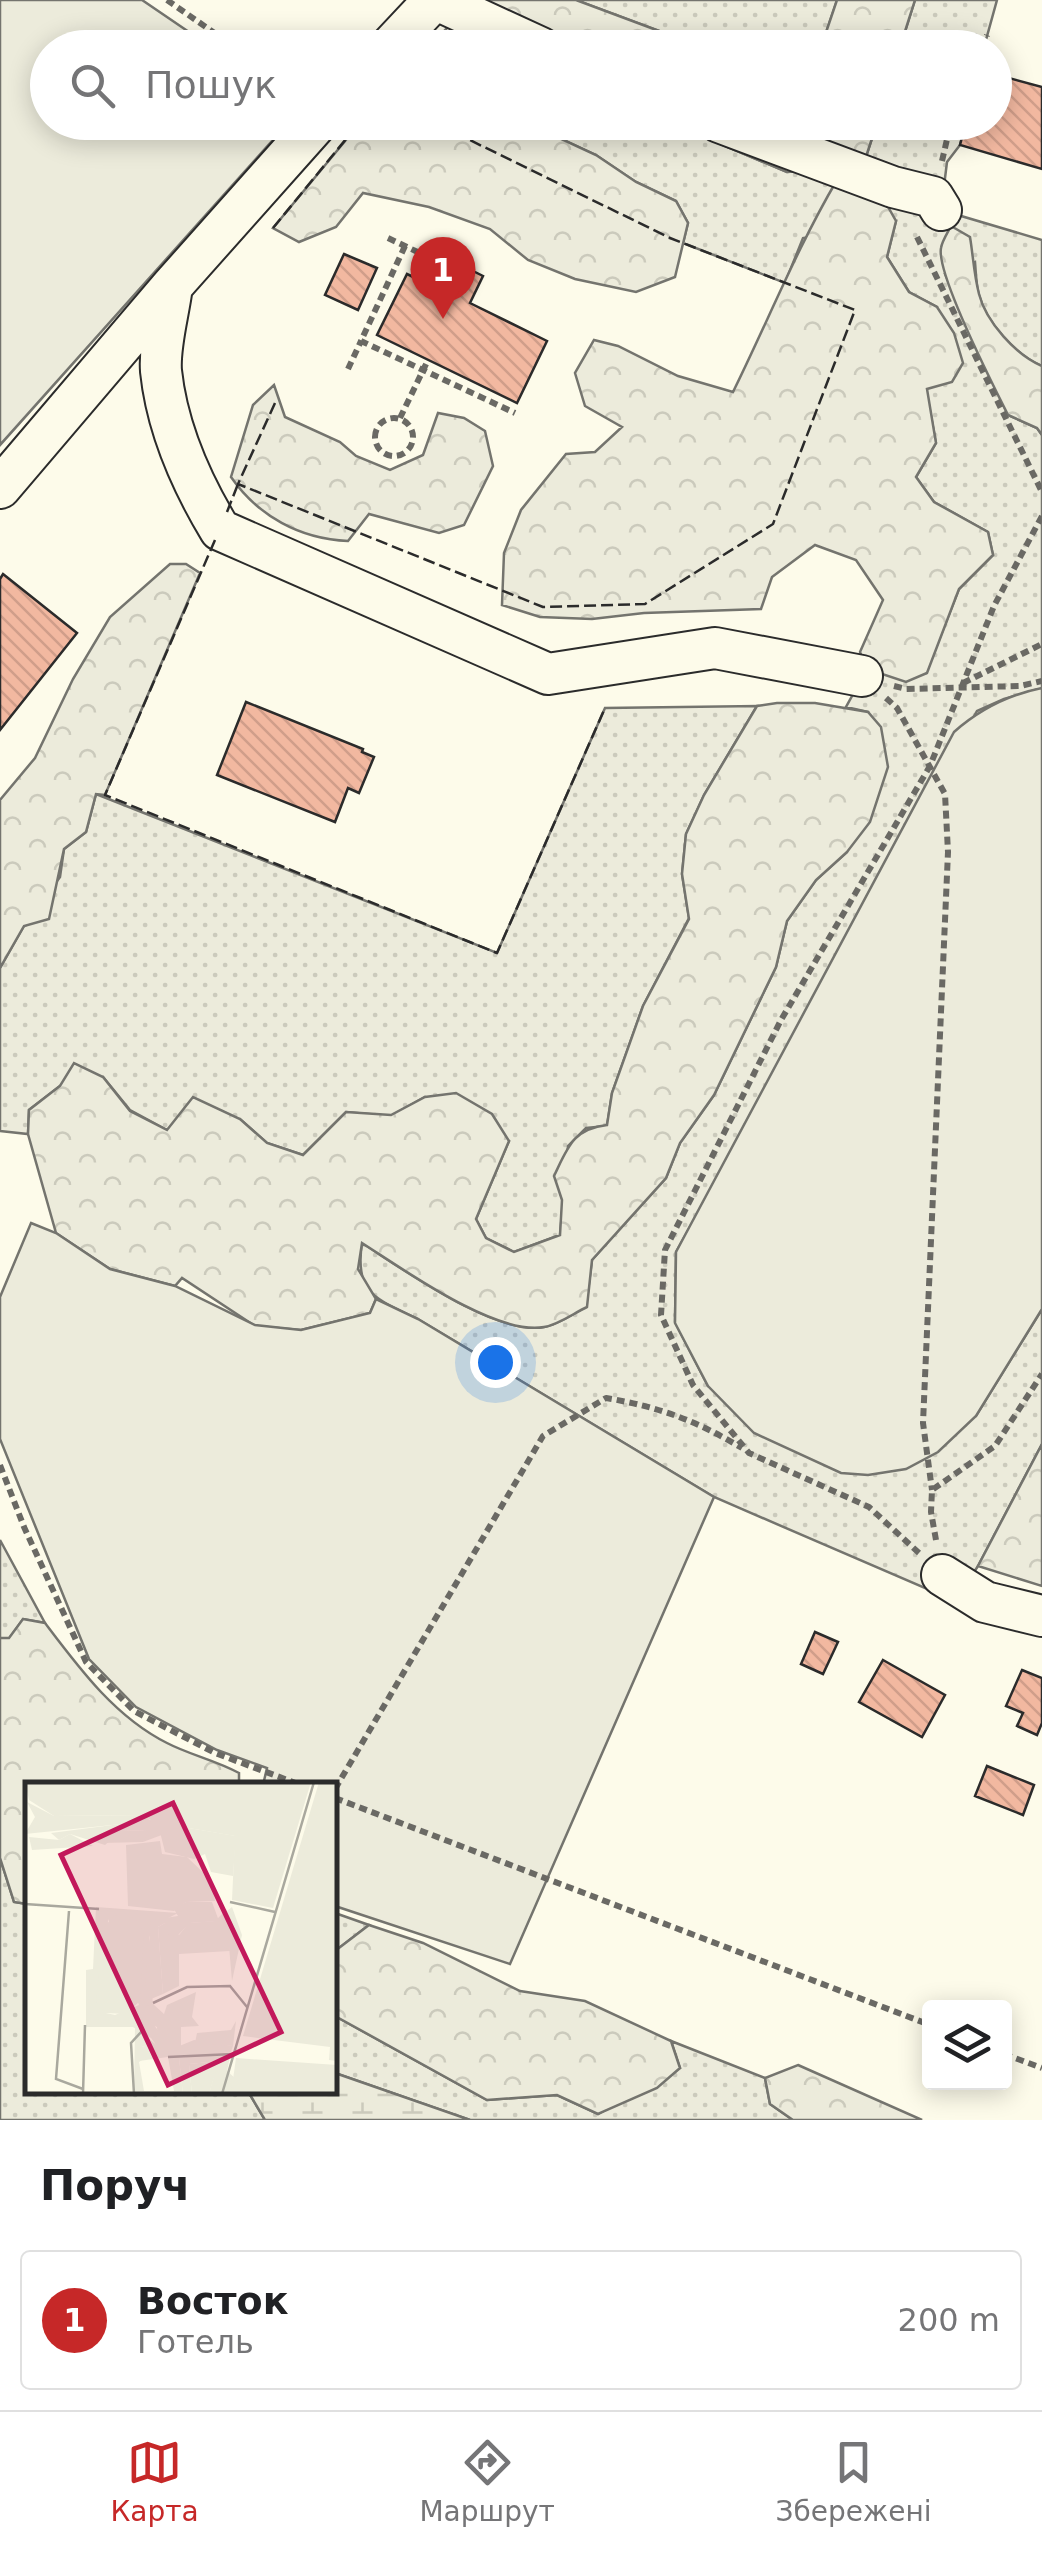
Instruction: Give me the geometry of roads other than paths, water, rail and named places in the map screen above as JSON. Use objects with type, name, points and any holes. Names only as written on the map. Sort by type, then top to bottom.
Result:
[{"type":"street","points":[[407,30],[436,0],[501,30]]},
{"type":"street","points":[[0,488],[302,140]]},
{"type":"street","points":[[767,140],[893,187],[934,197],[941,210]]},
{"type":"street","points":[[172,286],[161,369],[179,448],[194,486],[220,530],[548,674],[715,648],[862,676]]},
{"type":"street","points":[[942,1574],[985,1602],[1042,1616]]},
{"type":"place","name":"Восток","points":[[443,319]]}]
